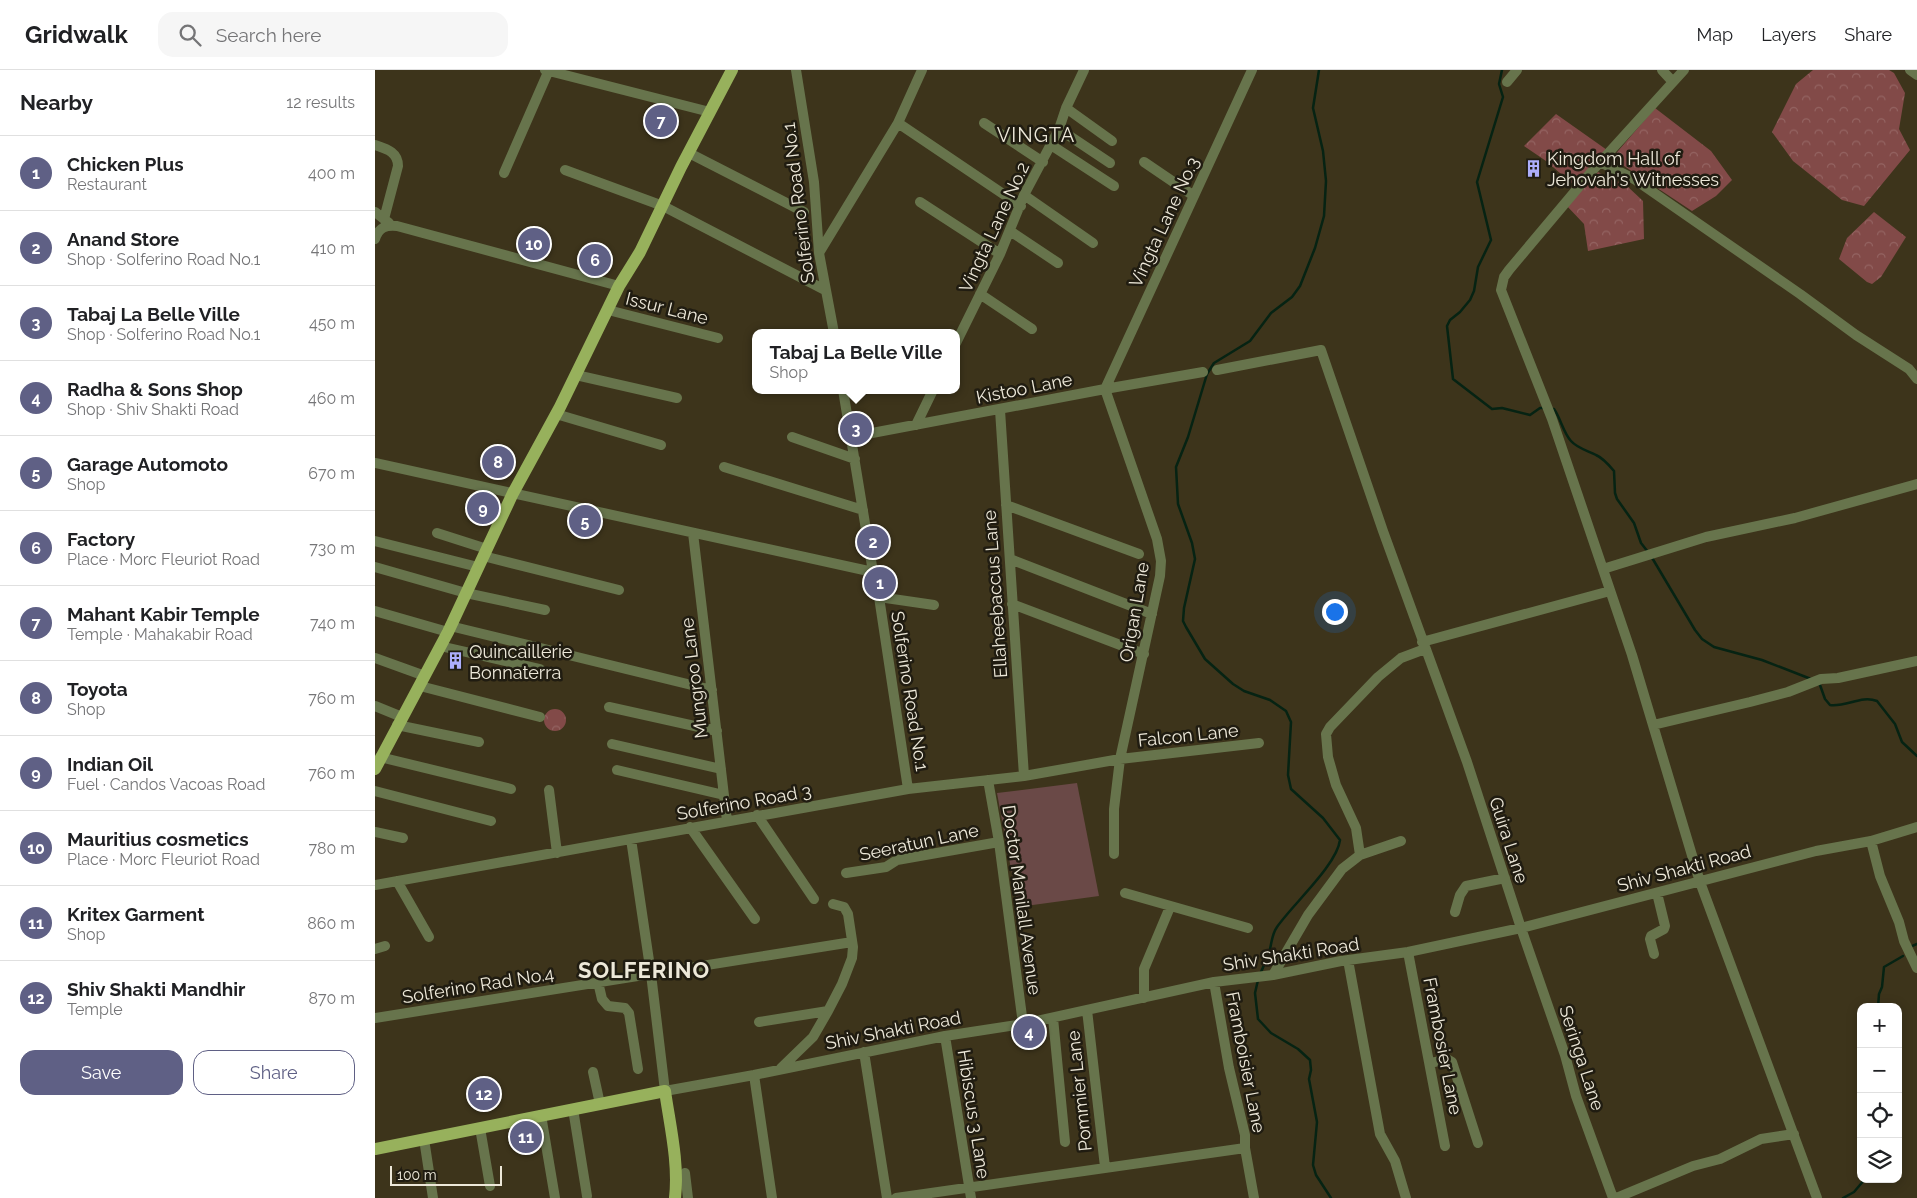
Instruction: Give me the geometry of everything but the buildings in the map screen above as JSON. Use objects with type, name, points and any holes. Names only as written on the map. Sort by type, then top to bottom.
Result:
[{"type":"main road","points":[[377,764],[423,681],[513,493],[576,375],[619,286],[640,252],[732,70]]},
{"type":"main road","points":[[375,1149],[665,1092],[676,1169],[675,1198]]},
{"type":"street","points":[[504,173],[548,70],[710,112]]},
{"type":"street","name":"Solferino Road No.1","points":[[796,70],[815,182],[819,253],[832,329]]},
{"type":"street","points":[[819,253],[898,123],[922,70]]},
{"type":"street","name":"Vingta Lane No.2","points":[[960,335],[1011,231],[1024,195],[1043,162],[1059,129],[1066,108],[1085,70]]},
{"type":"street","name":"Vingta Lane No.3","points":[[1105,389],[1252,70]]},
{"type":"street","points":[[1507,82],[1517,70]]},
{"type":"street","points":[[1662,70],[1673,82]]},
{"type":"street","points":[[1684,70],[1600,162],[1509,270],[1504,277],[1501,290],[1552,419],[1603,569],[1653,725],[1700,882],[1817,1198]]},
{"type":"street","points":[[1910,70],[1917,75]]},
{"type":"street","points":[[1066,108],[1112,141]]},
{"type":"street","points":[[898,123],[1021,206]]},
{"type":"street","points":[[984,123],[1043,162]]},
{"type":"street","points":[[1059,129],[1110,163]]},
{"type":"street","points":[[375,145],[390,150],[398,160],[388,222],[381,228],[375,239]]},
{"type":"street","points":[[1051,145],[1113,186]]},
{"type":"street","points":[[689,153],[804,212]]},
{"type":"street","points":[[1144,162],[1194,196]]},
{"type":"street","points":[[1600,162],[1634,179],[1856,335],[1913,372],[1917,380]]},
{"type":"street","points":[[565,170],[663,206],[825,290]]},
{"type":"street","points":[[1024,195],[1093,243]]},
{"type":"street","points":[[920,202],[1000,254]]},
{"type":"street","points":[[375,212],[388,222],[619,286]]},
{"type":"street","points":[[1011,231],[1058,263]]},
{"type":"street","points":[[980,294],[1032,329]]},
{"type":"street","name":"Issur Lane","points":[[607,310],[717,338]]},
{"type":"street","name":"Guira Lane","points":[[1217,370],[1321,350],[1423,645],[1467,762],[1521,928]]},
{"type":"street","name":"Kistoo Lane","points":[[851,437],[1203,372]]},
{"type":"street","points":[[576,375],[677,398]]},
{"type":"street","name":"Origan Lane","points":[[1105,389],[1157,539],[1161,561],[1160,576],[1144,654],[1120,759],[1114,808],[1114,854]]},
{"type":"street","name":"Solferino Road No.1","points":[[844,394],[873,572],[879,597],[908,789]]},
{"type":"street","points":[[916,425],[931,394]]},
{"type":"street","name":"Ellaheebaccus Lane","points":[[1000,410],[1024,776]]},
{"type":"street","points":[[556,414],[661,445]]},
{"type":"street","points":[[791,437],[855,459]]},
{"type":"street","points":[[375,463],[873,572]]},
{"type":"street","points":[[724,466],[863,510]]},
{"type":"street","points":[[1603,569],[1706,537],[1795,518],[1917,484]]},
{"type":"street","points":[[1006,505],[1139,554]]},
{"type":"street","name":"Mungroo Lane","points":[[693,532],[727,820]]},
{"type":"street","points":[[437,533],[483,557]]},
{"type":"street","points":[[375,541],[483,557],[619,590]]},
{"type":"street","points":[[1009,559],[1152,614]]},
{"type":"street","points":[[375,567],[466,593],[545,610]]},
{"type":"street","points":[[1360,855],[1356,828],[1336,785],[1329,757],[1326,734],[1330,727],[1378,677],[1401,658],[1423,645],[1610,591]]},
{"type":"street","points":[[879,597],[934,605]]},
{"type":"street","points":[[1012,604],[1144,654]]},
{"type":"street","points":[[375,611],[712,690]]},
{"type":"street","points":[[440,646],[540,669]]},
{"type":"street","points":[[375,658],[423,681],[540,717]]},
{"type":"street","points":[[1653,725],[1760,700],[1794,690],[1821,679],[1838,678],[1917,662]]},
{"type":"street","points":[[375,706],[400,721],[479,742]]},
{"type":"street","points":[[609,708],[717,731]]},
{"type":"street","name":"Falcon Lane","points":[[1120,759],[1259,743]]},
{"type":"street","points":[[612,744],[721,769]]},
{"type":"street","name":"Solferino Road 3","points":[[375,885],[557,853],[727,820],[908,789],[1024,776],[1120,759]]},
{"type":"street","points":[[377,764],[511,789]]},
{"type":"street","points":[[617,770],[724,795]]},
{"type":"street","name":"Doctor Manilall Avenue","points":[[988,780],[999,842],[1023,1024]]},
{"type":"street","points":[[549,790],[557,853]]},
{"type":"street","points":[[375,791],[491,821]]},
{"type":"street","points":[[757,816],[814,899]]},
{"type":"street","points":[[690,827],[755,918]]},
{"type":"street","name":"Shiv Shakti Road","points":[[665,1092],[945,1036],[1053,1018],[1214,982],[1264,976],[1348,960],[1409,952],[1521,928],[1816,851],[1871,840],[1917,827]]},
{"type":"street","points":[[375,832],[403,838]]},
{"type":"street","points":[[631,839],[651,974],[665,1092]]},
{"type":"street","points":[[1871,840],[1880,876],[1899,922],[1904,941],[1917,968]]},
{"type":"street","points":[[1264,976],[1342,869],[1360,855],[1401,841]]},
{"type":"street","name":"Seeratun Lane","points":[[846,873],[886,867],[897,860],[999,842]]},
{"type":"street","points":[[1455,912],[1460,894],[1466,886],[1505,878]]},
{"type":"street","points":[[397,881],[429,937]]},
{"type":"street","points":[[1125,893],[1248,928]]},
{"type":"street","points":[[1654,954],[1650,939],[1654,933],[1661,931],[1665,926],[1657,893]]},
{"type":"street","points":[[781,1069],[813,1037],[842,984],[851,958],[853,942],[847,910],[840,905],[833,904]]},
{"type":"street","points":[[1144,998],[1144,969],[1170,907]]},
{"type":"street","name":"Seringa Lane","points":[[1521,928],[1565,1055],[1576,1096],[1614,1198]]},
{"type":"street","name":"Solferino Rad No.4","points":[[375,1018],[853,942]]},
{"type":"street","name":"Frambosier Lane","points":[[1409,952],[1445,1146]]},
{"type":"street","points":[[1348,960],[1380,1134],[1395,1161],[1406,1198]]},
{"type":"street","points":[[598,982],[604,1002],[611,1008],[625,1008],[629,1013],[638,1069]]},
{"type":"street","name":"Framboisier Lane","points":[[1214,982],[1229,1068],[1245,1135],[1245,1148],[1254,1198]]},
{"type":"street","name":"Pommier Lane","points":[[1087,1010],[1105,1167]]},
{"type":"street","points":[[759,1022],[828,1011]]},
{"type":"street","points":[[1053,1018],[1065,1142]]},
{"type":"street","name":"Hibiscus 3 Lane","points":[[945,1036],[970,1193]]},
{"type":"street","points":[[864,1052],[887,1198]]},
{"type":"street","points":[[1431,1063],[1447,1059],[1452,1062],[1478,1143]]},
{"type":"street","points":[[593,1072],[600,1104]]},
{"type":"street","points":[[754,1075],[772,1198]]},
{"type":"street","points":[[573,1109],[587,1196]]},
{"type":"street","points":[[541,1115],[555,1198]]},
{"type":"street","points":[[480,1128],[490,1186]]},
{"type":"street","points":[[1614,1198],[1693,1166],[1720,1160],[1761,1139],[1794,1134]]},
{"type":"street","points":[[424,1139],[433,1198]]},
{"type":"street","points":[[896,1198],[970,1193],[1105,1167],[1245,1148]]},
{"type":"street","points":[[685,1173],[688,1198]]},
{"type":"shaded area","points":[[1077,783],[1099,896],[1018,907],[997,793]]},
{"type":"green space","points":[[1813,70],[1889,70],[1894,73],[1905,93],[1899,129],[1910,150],[1864,206],[1842,200],[1793,161],[1772,132],[1796,84]]},
{"type":"green space","points":[[1655,108],[1711,151],[1732,180],[1716,196],[1692,211],[1612,158]]},
{"type":"green space","points":[[1556,114],[1607,150],[1575,186],[1546,161],[1524,146]]},
{"type":"green space","points":[[1598,172],[1627,186],[1643,201],[1644,239],[1588,251],[1584,224],[1566,205]]},
{"type":"green space","points":[[1874,212],[1906,237],[1881,277],[1872,284],[1839,259],[1847,238]]},
{"type":"green space","points":[[555,709],[563,712],[566,720],[563,728],[555,731],[547,728],[544,720],[547,712]]},
{"type":"waterway","points":[[1260,974],[1275,930],[1323,873],[1337,850],[1340,840],[1323,818],[1291,789],[1288,775],[1291,722],[1286,711],[1270,700],[1244,691],[1233,684],[1205,659],[1183,621],[1195,559],[1192,543],[1178,504],[1176,467],[1188,437],[1207,374],[1214,363],[1250,341],[1271,313],[1292,297],[1300,286],[1315,248],[1324,216],[1326,181],[1323,151],[1313,108],[1319,70]]},
{"type":"waterway","points":[[1502,70],[1499,84],[1503,97],[1477,182],[1491,240],[1478,267],[1474,291],[1470,300],[1450,320],[1447,326],[1453,379],[1492,409],[1502,408],[1530,415],[1540,408],[1544,408]]},
{"type":"waterway","points":[[1552,409],[1554,409],[1571,441],[1601,458],[1614,471],[1617,499],[1634,523],[1641,543],[1648,552]]},
{"type":"waterway","points":[[1651,556],[1702,639],[1714,647],[1762,660],[1811,679]]},
{"type":"waterway","points":[[1818,683],[1825,699],[1830,705],[1865,699],[1877,701],[1895,724],[1902,742],[1917,756]]},
{"type":"waterway","points":[[1910,947],[1917,944]]},
{"type":"waterway","points":[[1878,1003],[1884,967],[1903,956]]},
{"type":"waterway","points":[[1258,980],[1255,993],[1258,1019],[1271,1033],[1298,1049],[1310,1060],[1311,1070],[1309,1079],[1317,1122],[1313,1165],[1316,1175],[1331,1198]]},
{"type":"waterway","points":[[1843,1198],[1854,1192],[1862,1183]]},
{"type":"place","name":"Mahant Kabir Temple","points":[[661,121]]},
{"type":"place","name":"Kingdom Hall of Jehovah's Witnesses","points":[[1533,168]]},
{"type":"place","name":"Mauritius cosmetics","points":[[534,244]]},
{"type":"place","name":"Factory","points":[[595,260]]},
{"type":"place","name":"Tabaj La Belle Ville","points":[[856,429]]},
{"type":"place","name":"Toyota","points":[[498,462]]},
{"type":"place","name":"Indian Oil","points":[[483,508]]},
{"type":"place","name":"Garage Automoto","points":[[585,521]]},
{"type":"place","name":"Anand Store","points":[[873,542]]},
{"type":"place","name":"Chicken Plus","points":[[880,583]]},
{"type":"place","name":"Quincaillerie Bonnaterra","points":[[455,661]]},
{"type":"place","name":"Radha & Sons Shop","points":[[1029,1032]]},
{"type":"place","name":"Shiv Shakti Mandhir","points":[[484,1094]]},
{"type":"place","name":"Kritex Garment","points":[[526,1137]]},
{"type":"district","name":"VINGTA","points":[[1036,135]]},
{"type":"district","name":"SOLFERINO","points":[[644,970]]}]
